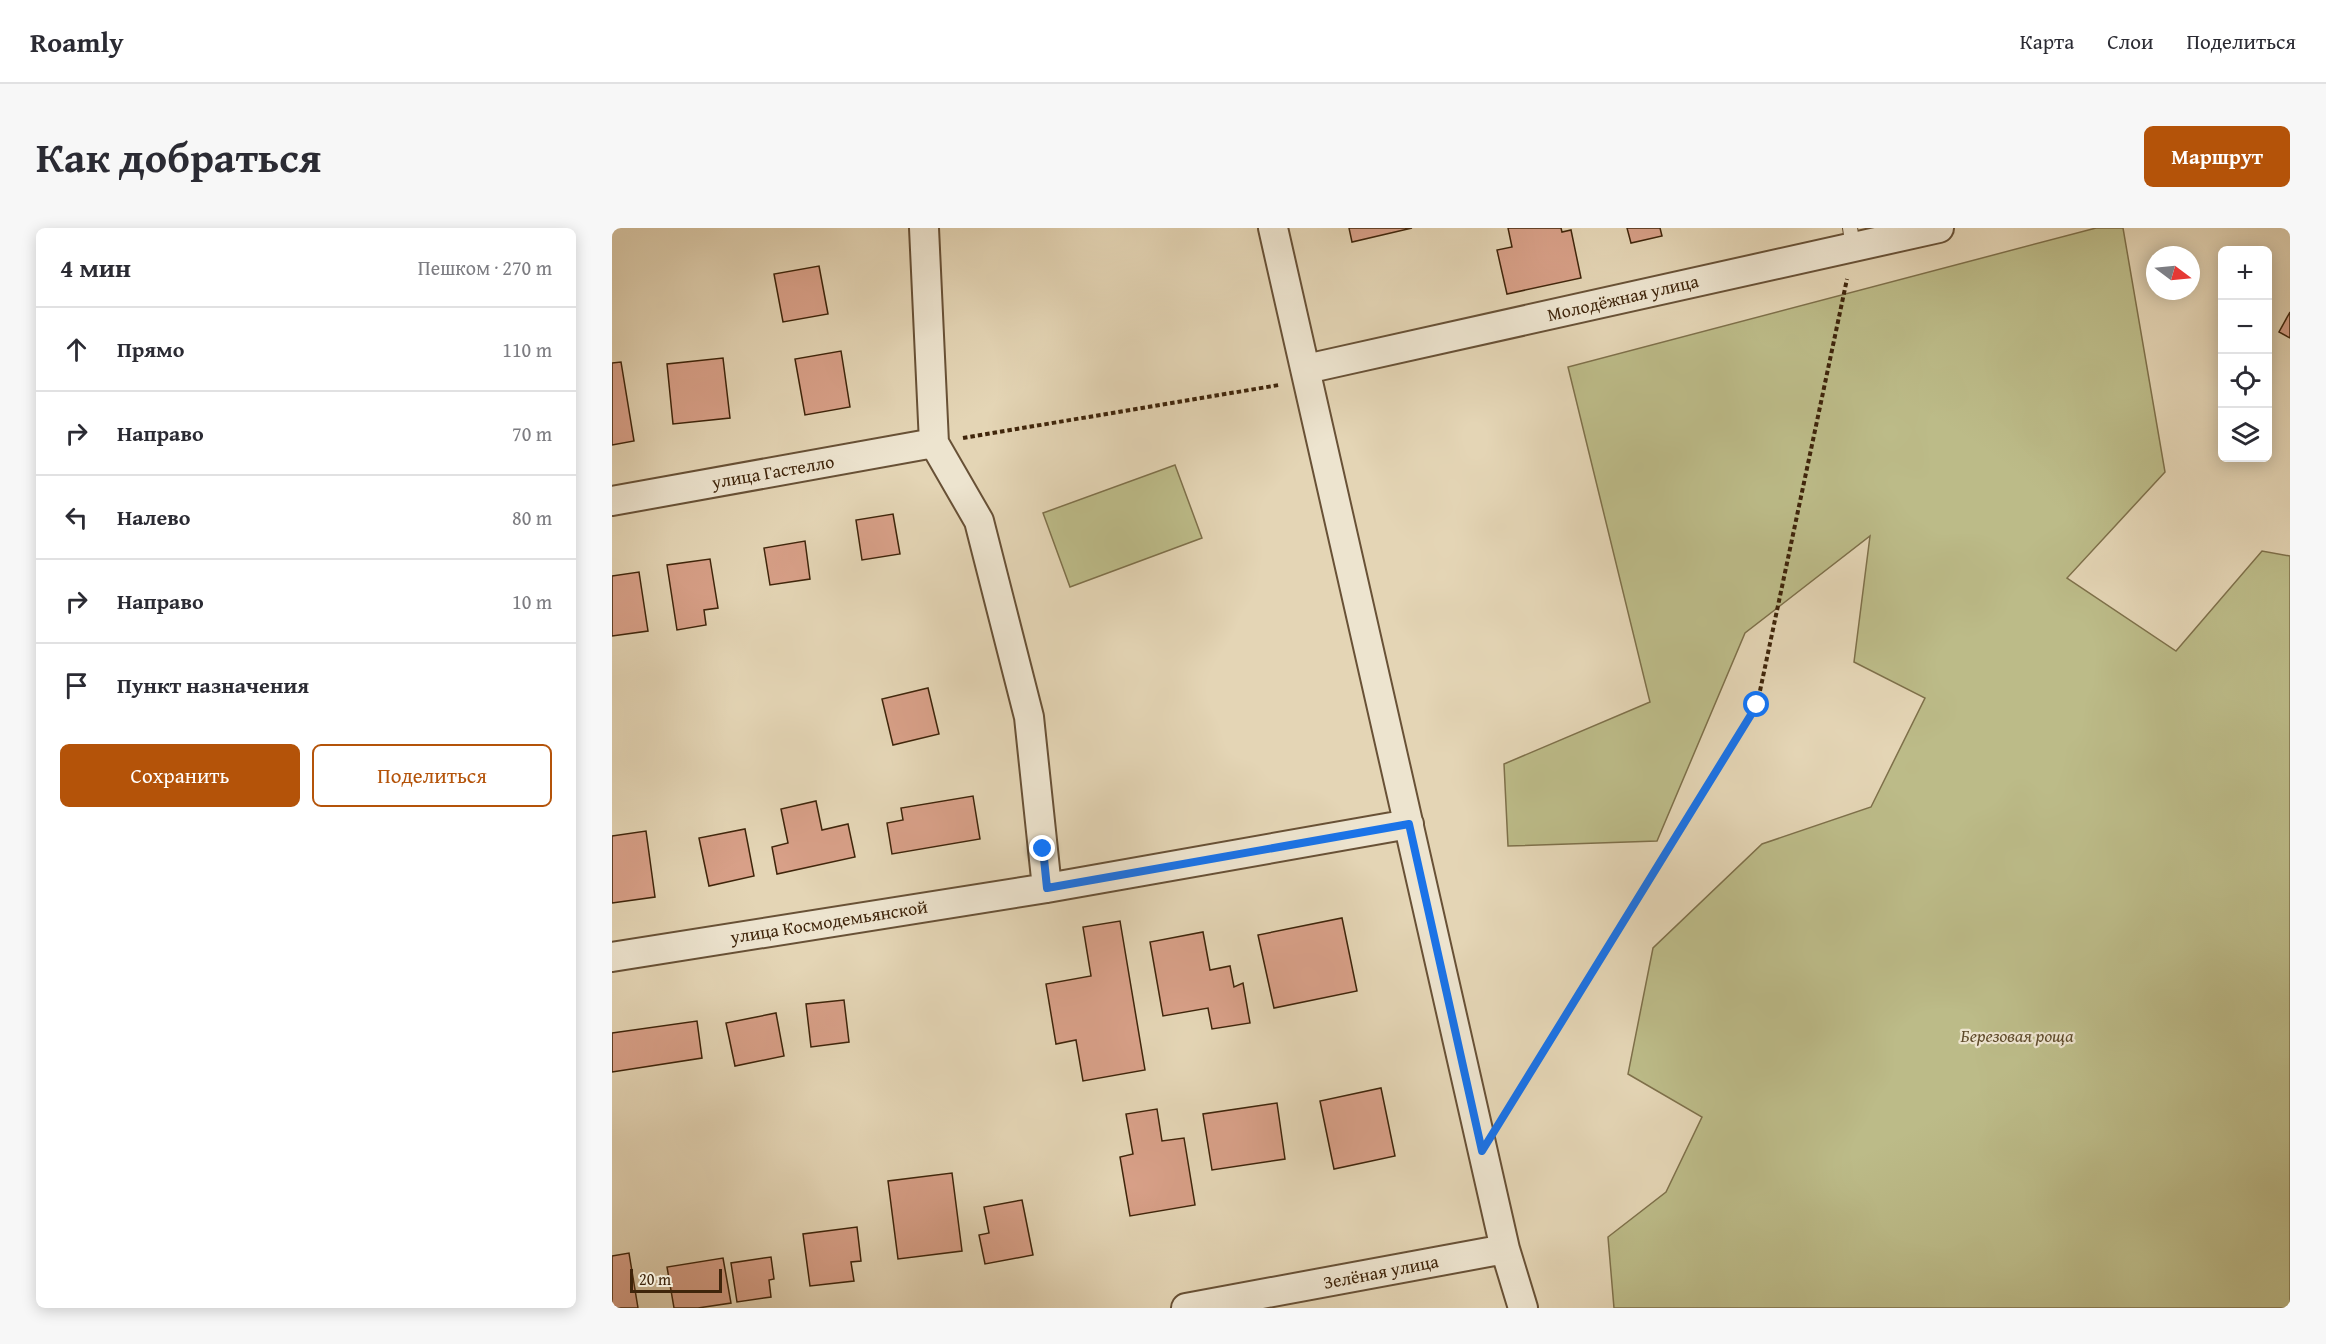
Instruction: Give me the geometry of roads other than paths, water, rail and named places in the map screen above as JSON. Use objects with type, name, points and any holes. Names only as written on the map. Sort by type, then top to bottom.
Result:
[{"type":"street","points":[[924,228],[934,443],[979,521],[1029,717],[1047,888]]},
{"type":"street","points":[[1273,228],[1308,374],[1482,1151],[1505,1249],[1523,1308]]},
{"type":"street","name":"Молодёжная улица","points":[[1308,374],[1851,237],[1939,228]]},
{"type":"street","name":"улица Гастелло","points":[[612,501],[934,443]]},
{"type":"street","name":"улица Космодемьянской","points":[[612,957],[1047,888],[1409,824]]},
{"type":"street","name":"Зелёная улица","points":[[1186,1308],[1505,1249]]},
{"type":"park label","name":"Березовая роща","points":[[2017,1036]]}]
